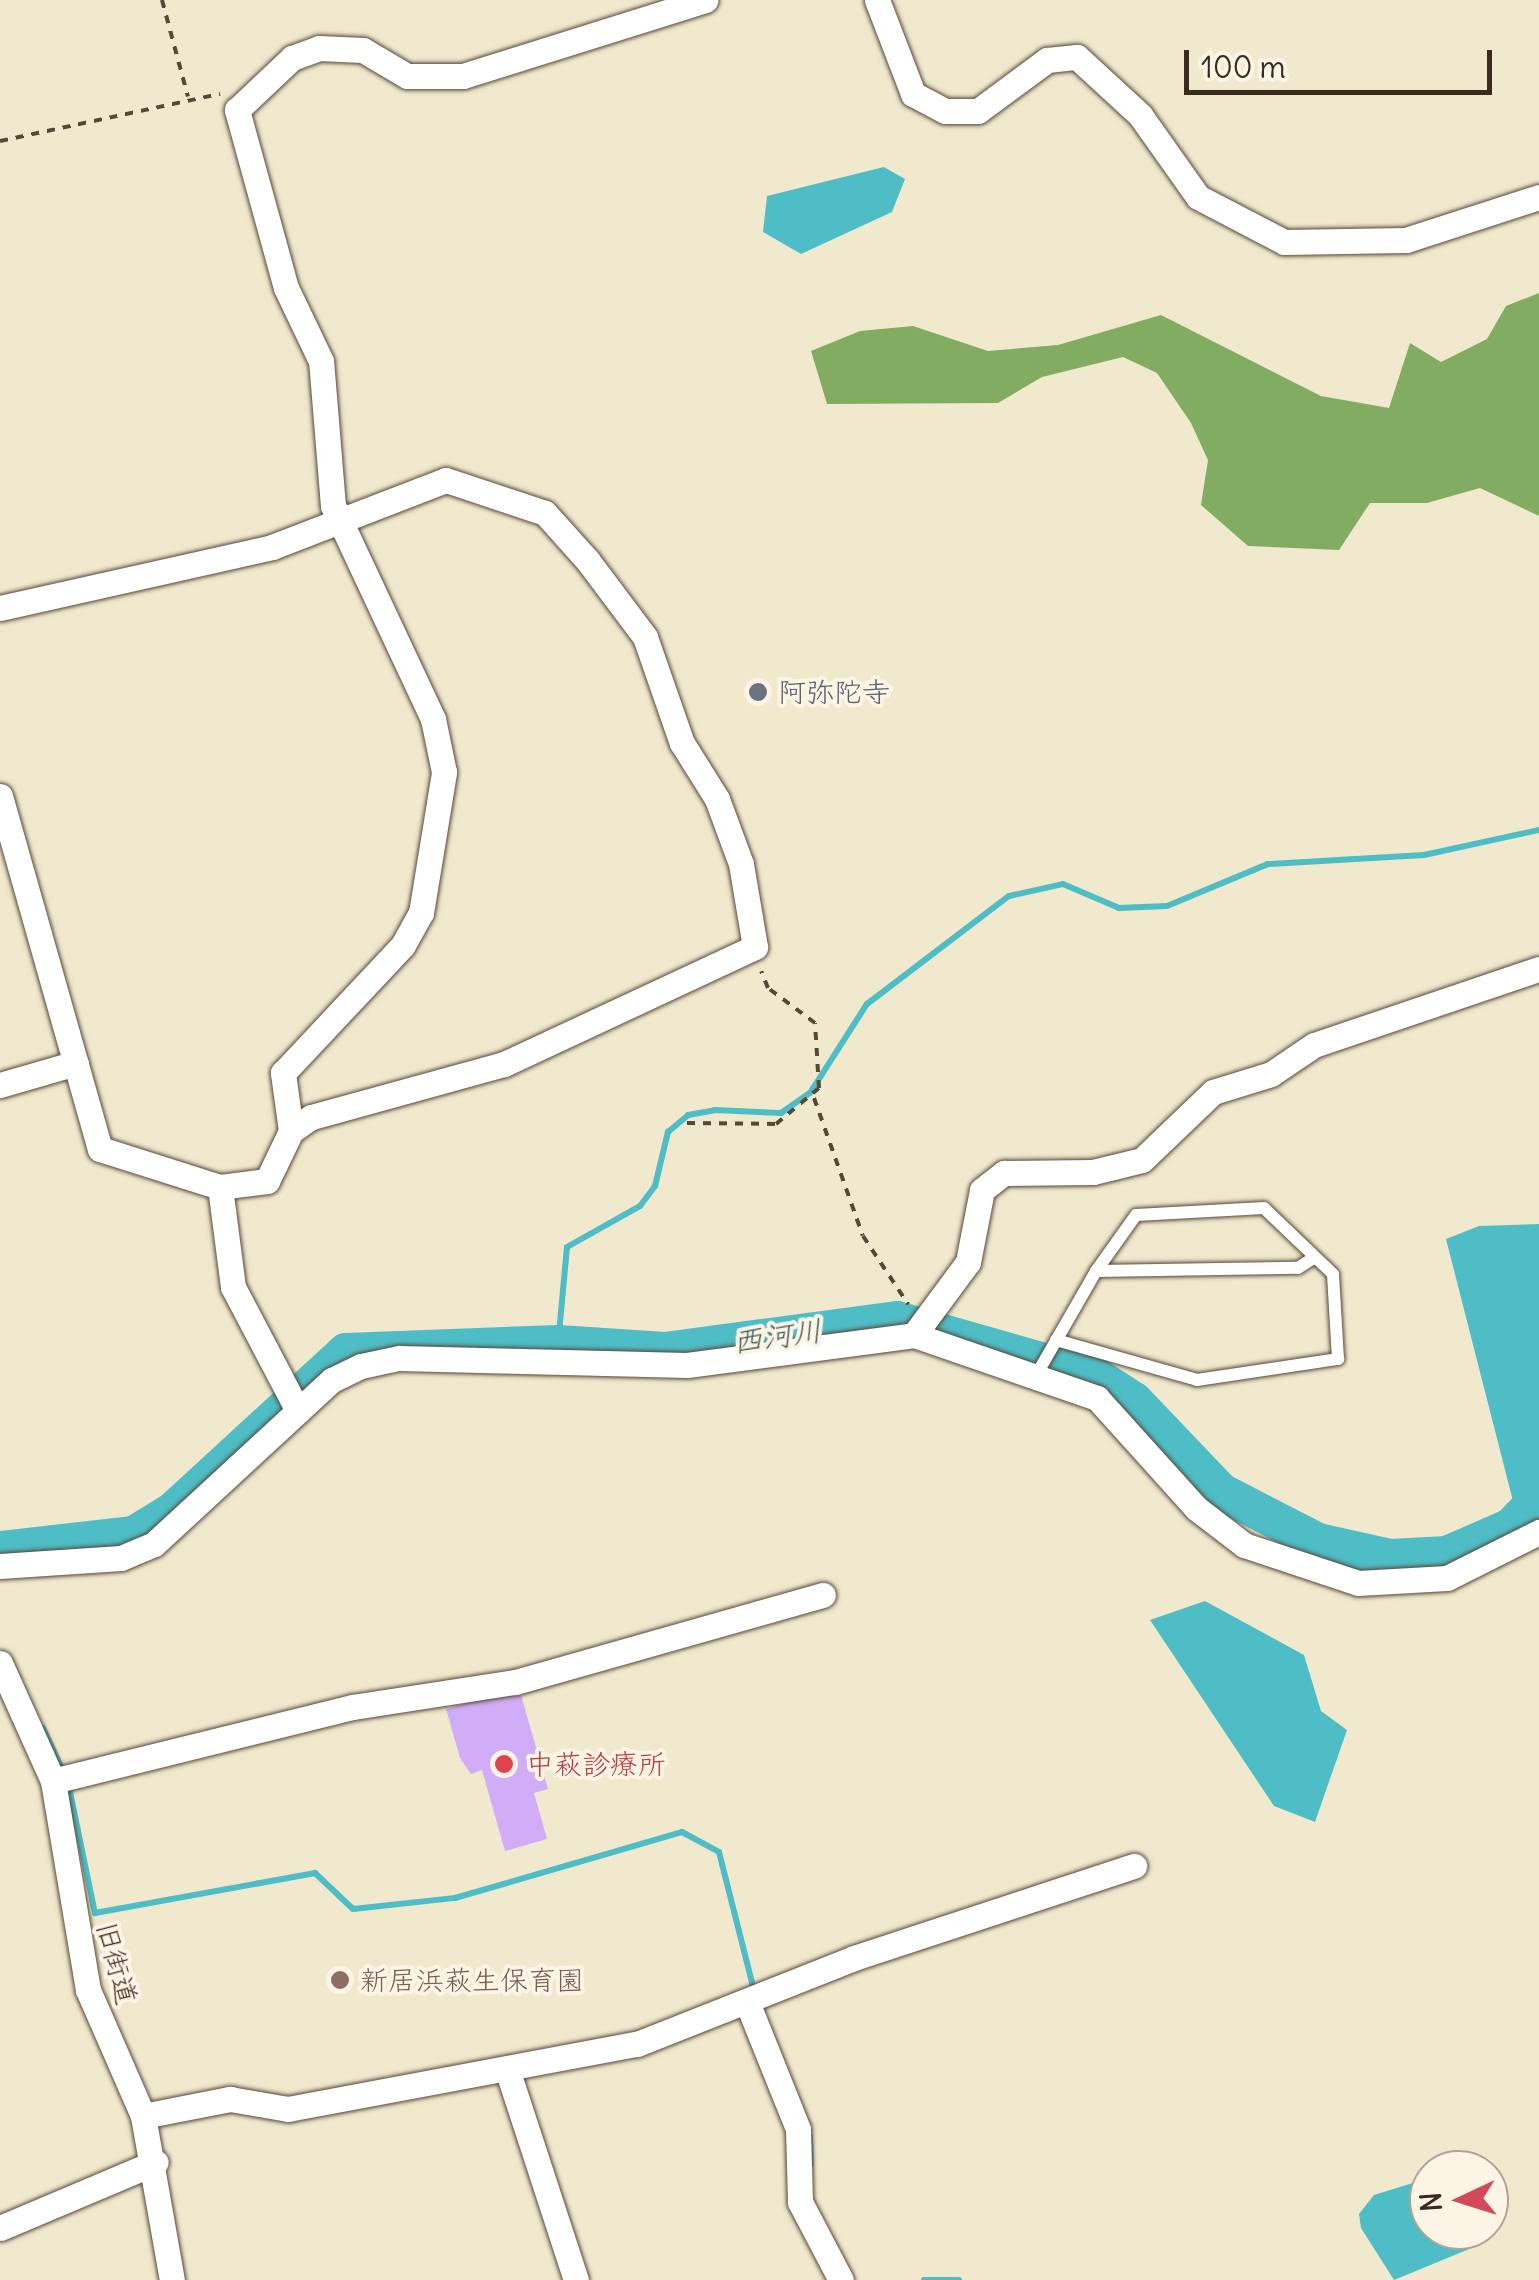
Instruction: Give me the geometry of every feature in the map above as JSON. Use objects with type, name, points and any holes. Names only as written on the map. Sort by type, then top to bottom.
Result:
[{"type":"street","points":[[0,796],[100,1149],[220,1187],[267,1181],[291,1131],[283,1073],[403,945],[421,913],[444,772],[433,720],[341,526],[321,360],[286,288],[237,110],[244,95],[319,48],[363,50],[408,76],[463,76],[666,3],[705,0]]},
{"type":"street","points":[[877,0],[913,94],[945,111],[978,111],[1048,60],[1077,57],[1140,116],[1198,197],[1284,242],[1406,240],[1539,197]]},
{"type":"street","points":[[0,608],[341,526],[446,480],[544,513],[645,637],[741,864],[755,947],[504,1064],[353,1100],[291,1131]]},
{"type":"street","points":[[919,1329],[968,1262],[982,1190],[1004,1173],[1093,1172],[1142,1160],[1212,1092],[1271,1074],[1314,1045],[1539,969]]},
{"type":"street","points":[[0,1085],[76,1063]]},
{"type":"street","points":[[220,1187],[233,1286],[291,1402]]},
{"type":"street","points":[[0,1566],[122,1558],[154,1544],[291,1402],[332,1380],[399,1358],[687,1366],[919,1329],[1047,1358],[1097,1398],[1196,1508],[1244,1545],[1358,1583],[1448,1578],[1539,1532]]},
{"type":"street","points":[[63,1779],[353,1707],[532,1678],[823,1596]]},
{"type":"street","name":"旧街道","points":[[0,1663],[20,1716],[63,1779],[88,1990],[143,2116],[156,2162],[172,2280]]},
{"type":"street","points":[[143,2116],[230,2098],[288,2109],[508,2072],[757,2004],[854,1958],[1134,1866]]},
{"type":"street","points":[[757,2004],[798,2128],[800,2202],[841,2280]]},
{"type":"street","points":[[508,2072],[576,2280]]},
{"type":"street","points":[[0,2228],[156,2162]]},
{"type":"lane","points":[[1264,1208],[1315,1258],[1333,1274],[1338,1359],[1197,1380],[1047,1358],[1096,1271],[1136,1215],[1264,1208]]},
{"type":"lane","points":[[1096,1271],[1298,1268],[1315,1258]]},
{"type":"path","points":[[162,0],[188,99]]},
{"type":"path","points":[[0,141],[188,99],[244,95]]},
{"type":"path","points":[[755,947],[768,988],[815,1024],[823,1052],[814,1098],[863,1236],[919,1329]]},
{"type":"path","points":[[687,1123],[776,1124],[814,1098]]},
{"type":"green space","points":[[1539,293],[1539,516],[1480,488],[1427,503],[1370,503],[1339,550],[1248,546],[1201,505],[1208,460],[1191,423],[1157,373],[1123,357],[1042,377],[998,403],[827,404],[811,351],[860,331],[913,326],[988,351],[1058,345],[1161,315],[1321,396],[1389,408],[1410,343],[1441,362],[1487,339],[1506,306]]},
{"type":"water","points":[[884,167],[905,179],[892,212],[801,254],[763,232],[767,196]]},
{"type":"water","points":[[1539,1224],[1539,1508],[1524,1513],[1515,1509],[1446,1239],[1479,1226]]},
{"type":"water","points":[[1205,1601],[1304,1655],[1321,1711],[1347,1730],[1315,1822],[1274,1806],[1150,1620]]},
{"type":"water","points":[[1409,2184],[1409,2250],[1467,2250],[1394,2280],[1361,2228],[1359,2214],[1374,2195]]},
{"type":"building","name":"中萩診療所","points":[[519,1688],[548,1789],[534,1793],[547,1839],[505,1851],[482,1770],[471,1774],[460,1758],[446,1709]]},
{"type":"waterway","points":[[558,1344],[567,1247],[640,1206],[655,1186],[668,1132],[688,1115],[715,1110],[781,1113],[810,1093],[867,1004],[1009,896],[1063,884],[1119,908],[1167,906],[1268,864],[1424,855],[1539,830]]},
{"type":"waterway","name":"西河川","points":[[0,1550],[134,1535],[173,1511],[346,1352],[558,1344],[665,1351],[897,1320],[1097,1377],[1134,1401],[1221,1492],[1318,1542],[1390,1558],[1447,1555],[1511,1527],[1539,1498]]},
{"type":"waterway","points":[[43,1728],[63,1771]]},
{"type":"waterway","points":[[68,1782],[95,1913],[315,1873],[353,1909],[455,1898],[682,1832],[719,1852],[754,1990]]},
{"type":"waterway","points":[[810,2137],[811,2164]]},
{"type":"waterway","points":[[924,2280],[959,2280]]},
{"type":"place","name":"阿弥陀寺","points":[[758,692]]},
{"type":"place","name":"中萩診療所","points":[[504,1764]]},
{"type":"place","name":"新居浜萩生保育園","points":[[340,1980]]}]
